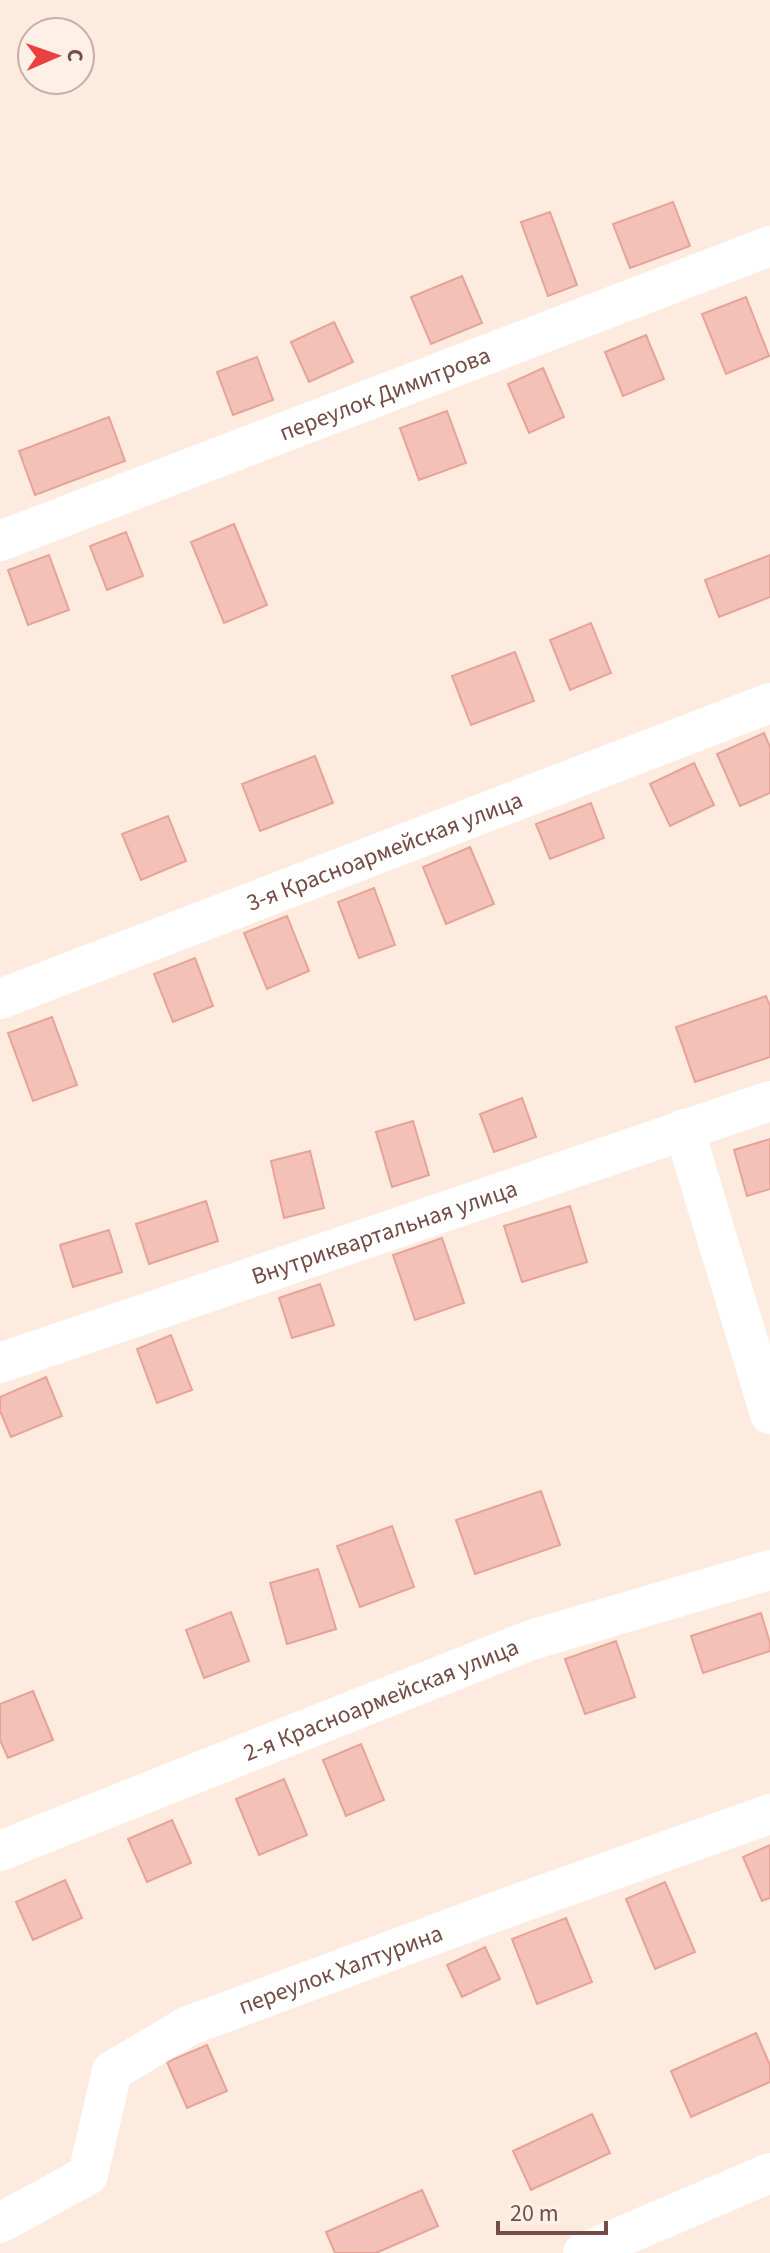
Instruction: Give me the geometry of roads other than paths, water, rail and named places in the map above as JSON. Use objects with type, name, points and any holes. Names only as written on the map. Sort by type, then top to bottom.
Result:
[{"type":"street","name":"переулок Димитрова","points":[[0,541],[770,246]]},
{"type":"street","name":"3-я Красноармейская улица","points":[[0,999],[770,703]]},
{"type":"street","name":"Внутриквартальная улица","points":[[0,1363],[770,1101]]},
{"type":"street","points":[[684,1129],[770,1414]]},
{"type":"street","name":"2-я Красноармейская улица","points":[[5,1835],[531,1640],[770,1570]]},
{"type":"street","name":"переулок Халтурина","points":[[0,2223],[88,2175],[112,2071],[188,2026],[770,1814]]},
{"type":"street","points":[[583,2253],[770,2173]]}]
